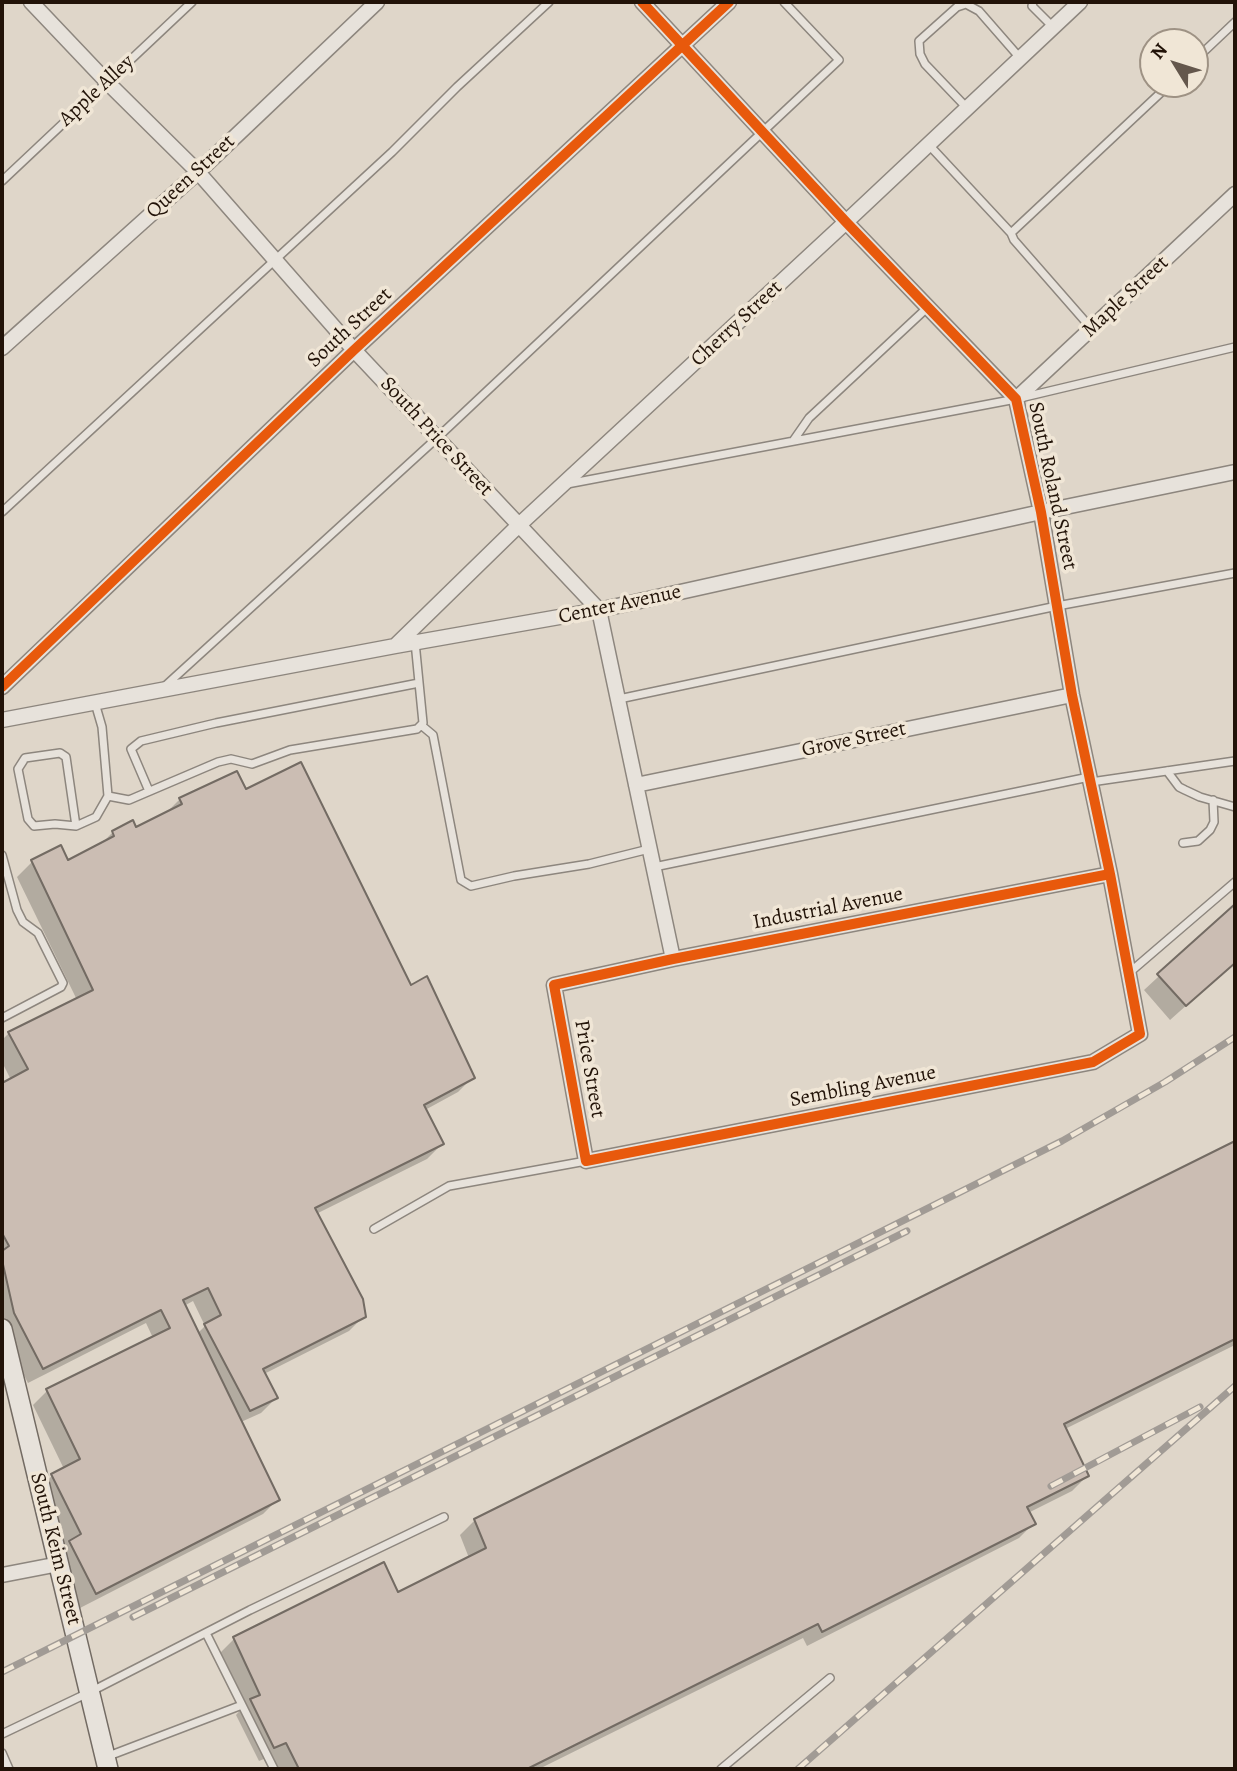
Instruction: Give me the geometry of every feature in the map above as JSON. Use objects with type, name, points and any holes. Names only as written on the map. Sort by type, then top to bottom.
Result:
[{"type":"street","name":"South Price Street","points":[[32,2],[107,82],[198,172],[355,350],[599,610]]},
{"type":"street","name":"Queen Street","points":[[2,348],[198,172],[377,2]]},
{"type":"street","name":"South Roland Street","points":[[642,2],[846,222],[1016,399],[1041,512],[1072,695],[1140,1034]]},
{"type":"street","name":"South Street","points":[[2,687],[355,350],[729,2]]},
{"type":"street","name":"Cherry Street","points":[[413,637],[519,525],[1080,2]]},
{"type":"street","name":"Maple Street","points":[[1016,399],[1235,194]]},
{"type":"street","name":"Center Avenue","points":[[2,720],[395,646],[413,637],[599,610],[1235,472]]},
{"type":"street","points":[[599,610],[673,959]]},
{"type":"street","name":"Grove Street","points":[[636,785],[1072,695]]},
{"type":"street","name":"Industrial Avenue","points":[[554,985],[673,959],[1110,874]]},
{"type":"street","name":"Price Street","points":[[554,985],[586,1161]]},
{"type":"street","name":"Sembling Avenue","points":[[586,1161],[1093,1062],[1140,1034]]},
{"type":"street","name":"South Keim Street","points":[[2,1329],[106,1763]]},
{"type":"street","points":[[2,1574],[59,1564]]},
{"type":"lane","name":"Apple Alley","points":[[2,181],[192,2]]},
{"type":"lane","points":[[2,512],[392,152],[457,87],[550,2]]},
{"type":"lane","points":[[161,690],[437,438],[839,60],[784,2]]},
{"type":"lane","points":[[1034,2],[1032,6],[1053,27]]},
{"type":"lane","points":[[967,108],[925,64],[919,54],[919,41],[957,8],[966,4],[979,11],[1020,58]]},
{"type":"lane","points":[[1209,47],[1235,22]]},
{"type":"lane","points":[[1011,233],[1155,98]]},
{"type":"lane","points":[[929,145],[1011,233],[1014,240],[1092,328]]},
{"type":"lane","points":[[792,441],[809,418],[928,307]]},
{"type":"lane","points":[[563,484],[1016,399],[1235,347]]},
{"type":"lane","points":[[618,699],[1057,606],[1235,573]]},
{"type":"lane","points":[[108,796],[129,800],[231,759],[252,764],[289,750],[417,729],[424,723],[413,637]]},
{"type":"lane","points":[[149,791],[131,749],[141,741],[216,723],[419,683]]},
{"type":"lane","points":[[76,826],[66,757],[60,753],[25,758],[19,769],[28,820],[34,826],[76,826],[96,817],[108,796],[102,727],[95,703]]},
{"type":"lane","points":[[421,725],[433,735],[461,880],[471,886],[650,849]]},
{"type":"lane","points":[[654,867],[1090,780],[1235,761]]},
{"type":"lane","points":[[1167,771],[1179,787],[1200,797],[1235,807]]},
{"type":"lane","points":[[1183,843],[1198,841],[1210,830],[1214,822],[1213,800]]},
{"type":"lane","points":[[2,855],[17,910],[23,922],[38,933],[63,983],[61,987],[2,1017]]},
{"type":"lane","points":[[1129,973],[1235,882]]},
{"type":"lane","points":[[374,1229],[449,1186],[586,1161]]},
{"type":"lane","points":[[2,1734],[444,1517]]},
{"type":"lane","points":[[206,1633],[274,1769]]},
{"type":"lane","points":[[721,1769],[830,1678]]},
{"type":"lane","points":[[106,1763],[242,1705]]},
{"type":"lane","points":[[2,1753],[9,1769]]},
{"type":"building","points":[[301,762],[411,985],[427,976],[475,1078],[424,1105],[444,1144],[315,1208],[363,1299],[366,1317],[263,1369],[278,1398],[250,1411],[204,1324],[221,1315],[208,1288],[183,1300],[280,1500],[96,1594],[69,1541],[81,1534],[51,1474],[80,1459],[46,1389],[170,1328],[161,1310],[43,1369],[14,1313],[2,1260],[2,1251],[9,1246],[2,1233],[2,1083],[28,1069],[8,1032],[93,990],[31,860],[61,845],[68,860],[114,836],[112,831],[133,820],[136,827],[182,804],[179,798],[237,771],[246,789]]},
{"type":"building","points":[[1235,904],[1235,963],[1186,1006],[1157,974]]},
{"type":"building","points":[[1235,1141],[1235,1339],[1064,1424],[1089,1476],[1027,1507],[1036,1524],[822,1632],[818,1624],[527,1769],[299,1769],[286,1743],[274,1748],[250,1699],[260,1695],[233,1637],[384,1562],[398,1592],[486,1548],[474,1519]]},
{"type":"railway","points":[[2,1672],[1062,1141],[1165,1082],[1235,1037]]},
{"type":"railway","points":[[133,1617],[907,1231]]},
{"type":"railway","points":[[798,1769],[1235,1386]]},
{"type":"railway","points":[[1051,1486],[1200,1407]]},
{"type":"cycle path","points":[[642,2],[846,222],[1016,399],[1041,512],[1072,695],[1110,874],[1140,1034],[1093,1062],[586,1161],[554,985],[673,959],[1110,874]]},
{"type":"cycle path","points":[[2,687],[354,350],[729,2]]}]
